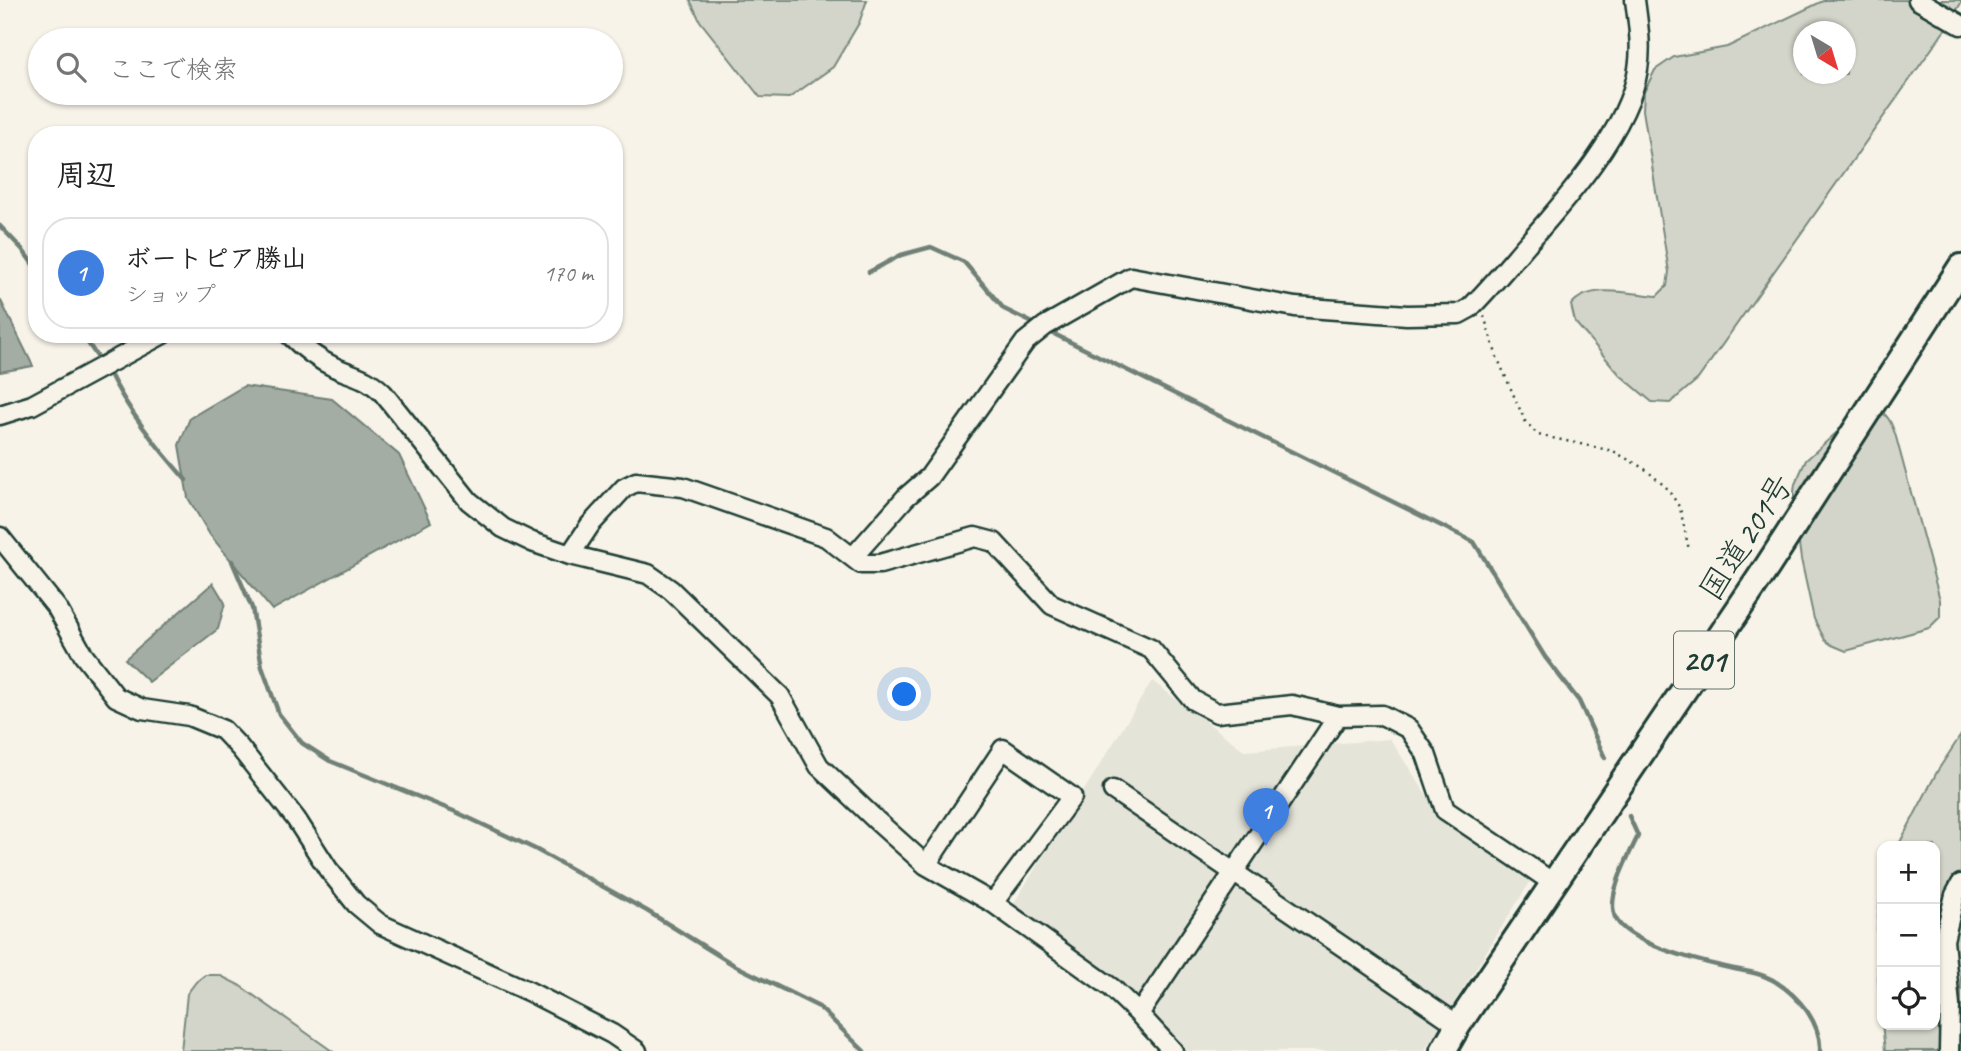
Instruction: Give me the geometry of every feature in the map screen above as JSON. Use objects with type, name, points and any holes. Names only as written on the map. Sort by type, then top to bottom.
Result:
[{"type":"highway","name":"国道201号","points":[[1443,1051],[1767,567],[1961,267]]},
{"type":"street","points":[[853,557],[906,497],[929,477],[1025,342],[1045,326],[1131,277],[1295,307],[1407,315],[1459,314],[1470,308],[1579,184],[1628,101],[1638,70],[1640,31],[1635,0]]},
{"type":"street","points":[[1918,0],[1961,25]]},
{"type":"street","points":[[0,415],[32,405],[146,343]]},
{"type":"street","points":[[299,343],[311,354],[334,367],[368,379],[383,393],[468,501],[482,513],[513,533],[570,555],[648,574],[671,590],[780,696],[819,766],[926,865],[993,903],[1112,988],[1173,1051]]},
{"type":"street","points":[[570,555],[599,515],[624,488],[636,482],[683,487],[826,537],[861,564],[880,564],[975,537],[994,542],[1052,605],[1151,649],[1193,700],[1217,713],[1292,705],[1338,716],[1382,715],[1409,729],[1426,754],[1445,810],[1555,884]]},
{"type":"street","points":[[0,537],[57,608],[84,656],[116,697],[142,709],[189,716],[223,730],[296,819],[328,869],[356,904],[380,924],[530,992],[612,1034],[637,1051]]},
{"type":"street","points":[[1139,1014],[1338,716]]},
{"type":"street","points":[[926,865],[1003,749],[1072,797],[993,903]]},
{"type":"street","points":[[1113,790],[1458,1025]]},
{"type":"street","points":[[1950,1051],[1950,1006],[1944,940],[1959,893]]},
{"type":"path","points":[[1478,300],[1497,357],[1525,421],[1538,435],[1613,451],[1644,469],[1668,489],[1680,508],[1689,551]]},
{"type":"shaded area","points":[[690,0],[867,0],[859,23],[833,67],[789,98],[760,97],[700,21]]},
{"type":"shaded area","points":[[1825,0],[1961,0],[1947,27],[1698,379],[1670,403],[1652,402],[1620,375],[1575,322],[1571,305],[1579,298],[1600,292],[1657,296],[1667,286],[1669,272],[1643,110],[1644,92],[1655,70],[1674,57],[1727,47]]},
{"type":"shaded area","points":[[0,299],[33,366],[0,372]]},
{"type":"shaded area","points":[[244,386],[332,399],[399,455],[431,522],[272,610],[210,535],[188,498],[179,445],[190,418]]},
{"type":"shaded area","points":[[1874,409],[1886,416],[1894,432],[1940,600],[1940,617],[1929,628],[1846,651],[1825,640],[1814,619],[1801,559],[1793,500],[1795,484],[1806,460],[1836,433]]},
{"type":"shaded area","points":[[213,583],[225,603],[218,629],[149,682],[125,659]]},
{"type":"shaded area","points":[[1152,681],[1245,751],[1390,739],[1436,809],[1530,882],[1424,1051],[1184,1051],[1009,911]]},
{"type":"shaded area","points":[[1961,735],[1961,1051],[1885,1051],[1883,1030],[1940,1030],[1940,841],[1901,841],[1938,770]]},
{"type":"shaded area","points":[[205,975],[219,975],[239,985],[332,1051],[181,1051],[187,994]]},
{"type":"waterway","points":[[0,226],[28,257]]},
{"type":"waterway","points":[[869,272],[901,255],[931,247],[964,262],[1004,309],[1037,325]]},
{"type":"waterway","points":[[1048,331],[1474,542],[1545,657],[1579,701],[1605,758]]},
{"type":"waterway","points":[[88,343],[103,360]]},
{"type":"waterway","points":[[107,368],[143,427],[186,480]]},
{"type":"waterway","points":[[232,561],[252,608],[262,667],[279,714],[302,743],[330,761],[456,812],[535,849],[647,911],[734,965],[819,1007],[864,1051]]},
{"type":"waterway","points":[[1629,816],[1638,836],[1620,876],[1614,898],[1615,917],[1622,926],[1633,935],[1664,950],[1758,974],[1776,982],[1793,995],[1813,1020],[1820,1041],[1820,1051]]},
{"type":"place","name":"ボートピア勝山","points":[[1266,846]]}]
